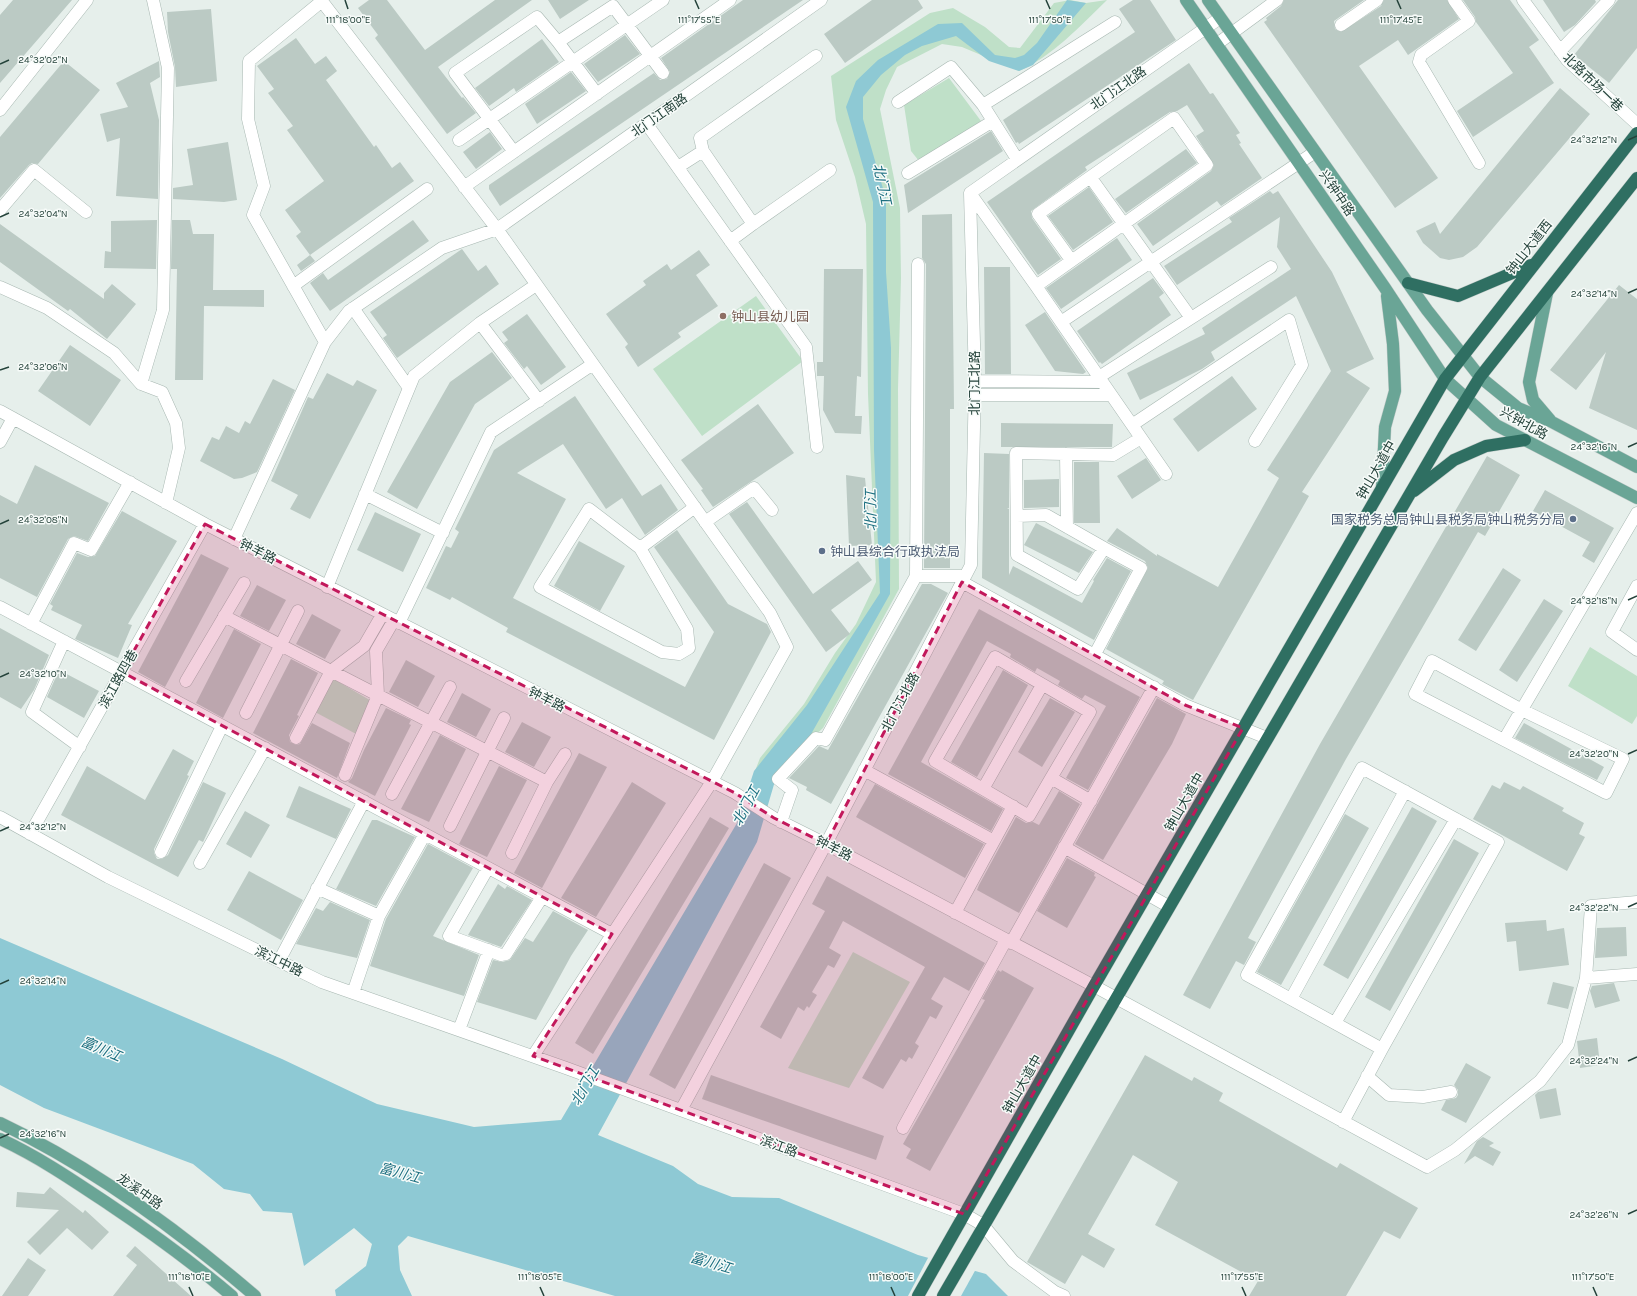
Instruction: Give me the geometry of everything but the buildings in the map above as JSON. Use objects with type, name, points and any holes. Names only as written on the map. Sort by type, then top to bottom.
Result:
[{"type":"highway","name":"钟山大道西","points":[[1445,379],[1637,133]]},
{"type":"highway","points":[[943,1296],[1168,906],[1408,496],[1480,377],[1637,178]]},
{"type":"highway","points":[[1408,283],[1458,296],[1498,281],[1534,264]]},
{"type":"highway","name":"钟山大道中","points":[[918,1296],[1094,986],[1445,379]]},
{"type":"highway","points":[[1408,496],[1454,460],[1486,446],[1526,440]]},
{"type":"main road","name":"兴钟中路","points":[[1208,0],[1408,283],[1462,357],[1480,377]]},
{"type":"main road","name":"兴钟中路","points":[[1192,2],[1217,44],[1385,288],[1445,379],[1466,400]]},
{"type":"main road","points":[[1382,487],[1385,427],[1395,391],[1392,337],[1385,288]]},
{"type":"main road","points":[[1547,293],[1529,382],[1533,400],[1550,421]]},
{"type":"main road","name":"兴钟北路","points":[[1480,377],[1518,408],[1550,421],[1637,467]]},
{"type":"main road","name":"兴钟北路","points":[[1466,400],[1496,425],[1637,498]]},
{"type":"main road","name":"龙溪中路","points":[[0,1123],[36,1140],[140,1207],[206,1254],[255,1296]]},
{"type":"main road","points":[[0,1139],[29,1153],[113,1207],[196,1265],[232,1296]]},
{"type":"street","points":[[0,110],[87,0]]},
{"type":"street","points":[[141,384],[163,310],[168,68],[153,0]]},
{"type":"street","points":[[325,342],[253,215],[264,186],[248,119],[249,61],[321,0],[497,229],[770,614],[787,647],[711,783],[533,1056]]},
{"type":"street","points":[[459,140],[663,0]]},
{"type":"street","points":[[464,187],[730,0]]},
{"type":"street","name":"北门江南路","points":[[234,539],[325,342],[349,311],[442,248],[497,229],[821,0]]},
{"type":"street","points":[[1217,44],[1277,0]]},
{"type":"street","points":[[1341,25],[1377,0]]},
{"type":"street","points":[[1454,0],[1469,21],[1421,55],[1419,62],[1479,163]]},
{"type":"street","name":"北路市场一巷","points":[[1523,0],[1567,60],[1637,124]]},
{"type":"street","points":[[1560,51],[1605,2]]},
{"type":"street","points":[[558,42],[613,6],[664,73]]},
{"type":"street","points":[[514,152],[454,73],[537,17],[597,94]]},
{"type":"street","name":"北门江北路","points":[[680,1110],[826,844],[971,565],[975,381],[970,194],[1017,159],[1220,18]]},
{"type":"street","points":[[983,106],[1115,22]]},
{"type":"street","points":[[753,224],[703,151],[700,138],[816,56]]},
{"type":"street","points":[[898,102],[951,67],[983,106],[1017,159]]},
{"type":"street","points":[[1036,286],[1207,165],[1174,118],[1038,214],[1071,260]]},
{"type":"street","points":[[908,173],[993,121]]},
{"type":"street","points":[[646,123],[806,346],[817,447]]},
{"type":"street","points":[[678,168],[703,151]]},
{"type":"street","points":[[1061,322],[1315,152]]},
{"type":"street","points":[[0,210],[34,170],[86,212]]},
{"type":"street","points":[[730,241],[830,170]]},
{"type":"street","points":[[1091,178],[1191,318]]},
{"type":"street","points":[[293,286],[427,189]]},
{"type":"street","points":[[970,194],[1036,286],[1166,474]]},
{"type":"street","points":[[777,820],[792,790],[778,779],[816,738],[825,740],[916,576],[918,264]]},
{"type":"street","points":[[975,381],[1101,380],[1191,318],[1270,267]]},
{"type":"street","points":[[326,587],[414,376],[480,323],[536,285]]},
{"type":"street","points":[[0,287],[47,308],[114,353],[141,384],[162,392],[176,423],[179,448],[166,503]]},
{"type":"street","points":[[354,308],[409,388]]},
{"type":"street","points":[[1132,425],[1289,320],[1302,365],[1255,441]]},
{"type":"street","points":[[480,323],[539,401]]},
{"type":"street","points":[[345,775],[378,695],[376,651],[396,622],[443,533],[492,432],[593,364]]},
{"type":"street","points":[[974,395],[1111,395]]},
{"type":"street","name":"钟羊路","points":[[0,410],[205,524],[711,783],[735,793],[777,820],[826,844],[1094,986],[1427,1168],[1455,1150],[1540,1081],[1568,1045],[1586,978]]},
{"type":"street","points":[[0,442],[13,418]]},
{"type":"street","points":[[1104,548],[1078,589],[1017,555],[1016,453],[1113,455],[1140,438]]},
{"type":"street","points":[[1066,454],[1067,527]]},
{"type":"street","points":[[31,624],[74,543],[91,550],[130,482]]},
{"type":"street","points":[[705,522],[754,488],[772,510]]},
{"type":"street","points":[[365,494],[443,533]]},
{"type":"street","points":[[640,548],[695,508]]},
{"type":"street","points":[[588,509],[640,548],[687,629],[689,648],[679,654],[662,652],[540,588],[588,509]]},
{"type":"street","points":[[1504,740],[1637,513]]},
{"type":"street","points":[[1017,516],[1046,515],[1141,568],[1095,654]]},
{"type":"street","name":"滨江路四巷","points":[[30,834],[205,524]]},
{"type":"street","points":[[916,576],[963,579],[1185,705],[1267,738]]},
{"type":"street","points":[[186,681],[244,582]]},
{"type":"street","points":[[1636,593],[1612,632],[1637,650]]},
{"type":"street","points":[[0,607],[612,934]]},
{"type":"street","points":[[246,713],[298,611]]},
{"type":"street","points":[[296,738],[331,671],[364,646],[382,615]]},
{"type":"street","points":[[224,616],[548,782]]},
{"type":"street","points":[[64,641],[32,712],[80,747]]},
{"type":"street","points":[[995,657],[1042,684],[1090,712],[1029,816],[934,761],[995,657]]},
{"type":"street","points":[[1432,661],[1522,710],[1623,759],[1606,793],[1504,740],[1415,694],[1432,661]]},
{"type":"street","points":[[983,789],[1042,684]]},
{"type":"street","points":[[392,794],[450,687]]},
{"type":"street","points":[[903,1128],[1008,941],[1064,847],[1154,687]]},
{"type":"street","points":[[450,826],[504,718]]},
{"type":"street","points":[[161,852],[222,726]]},
{"type":"street","points":[[200,863],[264,748]]},
{"type":"street","points":[[512,853],[548,782],[565,754]]},
{"type":"street","points":[[1343,1122],[1367,1076],[1498,842],[1362,768],[1247,975],[1382,1049]]},
{"type":"street","points":[[864,770],[994,841]]},
{"type":"street","points":[[1051,778],[1090,801]]},
{"type":"street","points":[[1291,999],[1405,792]]},
{"type":"street","points":[[279,961],[364,801]]},
{"type":"street","points":[[955,913],[1013,806]]},
{"type":"street","name":"滨江中路","points":[[0,817],[108,876],[322,982],[572,1070]]},
{"type":"street","points":[[1335,1023],[1456,819]]},
{"type":"street","points":[[353,993],[378,916],[425,834]]},
{"type":"street","points":[[1064,847],[1168,906]]},
{"type":"street","points":[[488,868],[449,936],[501,955],[506,954],[542,896]]},
{"type":"street","points":[[318,888],[378,916]]},
{"type":"street","points":[[1637,902],[1591,906],[1586,978],[1637,974]]},
{"type":"street","points":[[459,1030],[489,950]]},
{"type":"street","name":"滨江路","points":[[572,1070],[964,1214],[983,1226],[1013,1261],[1055,1292],[1064,1296]]},
{"type":"street","points":[[1367,1076],[1389,1095],[1423,1097],[1451,1092]]},
{"type":"highlighted area","points":[[205,524],[735,793],[774,818],[826,844],[962,582],[1185,705],[1243,728],[964,1214],[533,1056],[612,934],[122,672]]},
{"type":"green space","points":[[1070,0],[1086,3],[1107,0],[1055,49],[1019,71],[962,47],[942,44],[897,67],[886,90],[880,109],[900,208],[901,278],[898,389],[899,589],[823,728],[787,762],[755,771],[760,758],[804,704],[835,653],[856,624],[876,582],[868,394],[866,224],[855,177],[836,120],[831,76],[930,13],[953,8],[985,27],[1009,47],[1020,48],[1054,3]]},
{"type":"green space","points":[[949,78],[981,121],[919,161],[911,151],[904,105]]},
{"type":"green space","points":[[756,296],[803,361],[702,436],[653,369]]},
{"type":"green space","points":[[1590,647],[1637,676],[1637,716],[1632,724],[1568,686]]},
{"type":"green space","points":[[332,678],[373,702],[358,735],[315,712]]},
{"type":"green space","points":[[853,952],[910,982],[849,1088],[788,1068]]},
{"type":"water","points":[[1067,0],[1086,3],[1033,65],[1019,71],[989,61],[956,36],[922,46],[905,55],[881,75],[863,97],[863,119],[886,199],[886,272],[891,348],[890,594],[810,736],[775,781],[757,842],[598,1135],[673,1166],[698,1184],[732,1197],[779,1198],[918,1255],[986,1274],[1008,1296],[615,1296],[408,1236],[398,1246],[400,1270],[412,1296],[336,1296],[335,1290],[366,1266],[372,1244],[354,1228],[304,1266],[292,1213],[263,1211],[250,1194],[224,1189],[193,1164],[44,1108],[0,1085],[0,938],[282,1059],[377,1104],[474,1127],[561,1120],[737,823],[754,771],[807,705],[880,593],[874,450],[873,202],[846,107],[856,81],[878,60],[938,24],[962,23],[995,55],[1015,58],[1024,55],[1037,43]]},
{"type":"pier","points":[[929,1256],[976,1269],[961,1296],[908,1296]]},
{"type":"place","name":"钟山县幼儿园","points":[[723,316]]},
{"type":"place","name":"国家税务总局钟山县税务局钟山税务分局","points":[[1573,519]]},
{"type":"place","name":"钟山县综合行政执法局","points":[[822,551]]},
{"type":"water label","name":"北门江","points":[[882,184]]},
{"type":"water label","name":"北门江","points":[[871,510]]},
{"type":"water label","name":"北门江","points":[[746,806]]},
{"type":"water label","name":"富川江","points":[[101,1049]]},
{"type":"water label","name":"北门江","points":[[585,1086]]},
{"type":"water label","name":"富川江","points":[[400,1173]]},
{"type":"water label","name":"富川江","points":[[711,1263]]}]
